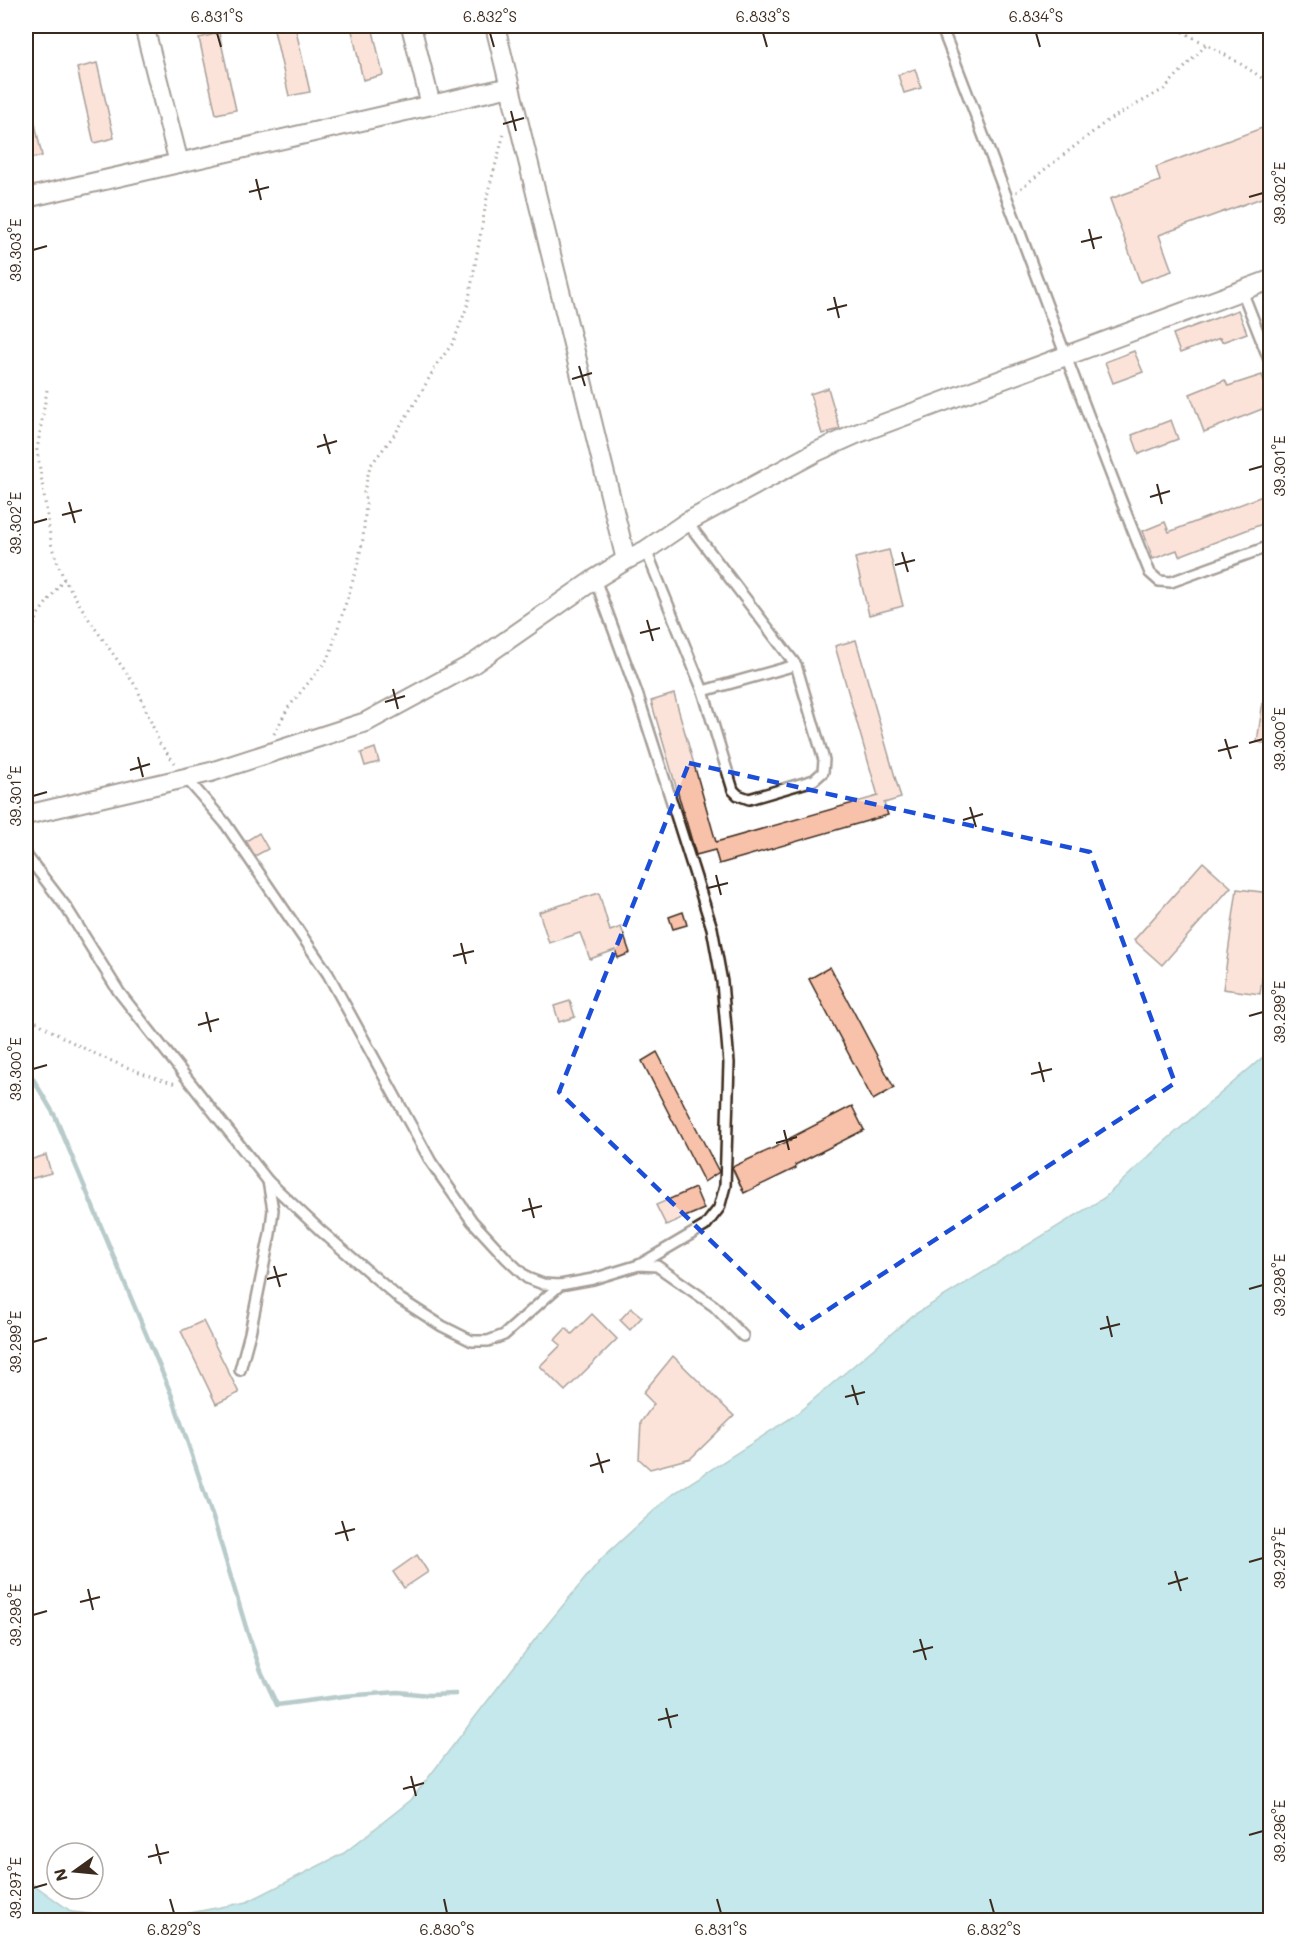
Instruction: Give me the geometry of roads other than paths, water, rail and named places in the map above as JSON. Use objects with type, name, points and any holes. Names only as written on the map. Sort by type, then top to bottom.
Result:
[{"type":"street","points":[[144,26],[179,163]]},
{"type":"street","points":[[411,26],[431,105]]},
{"type":"street","points":[[495,26],[626,560]]},
{"type":"street","points":[[26,198],[431,105],[512,94]]},
{"type":"street","points":[[26,815],[187,778],[366,722],[472,664],[595,579],[646,550],[687,522],[837,442],[1270,280]]},
{"type":"lane","points":[[941,26],[1065,357],[1148,567],[1154,577],[1159,581],[1171,582],[1270,546]]},
{"type":"lane","points":[[1242,291],[1270,362]]},
{"type":"lane","points":[[646,550],[703,691],[731,784],[738,795],[749,800],[814,780],[823,772],[824,759],[796,665],[687,522]]},
{"type":"lane","points":[[187,778],[225,823],[328,974],[431,1162],[472,1221],[526,1278],[543,1284],[560,1285],[593,1279],[639,1265],[705,1226],[719,1208],[725,1186],[729,1063],[722,982],[712,928],[638,696],[595,579]]},
{"type":"lane","points":[[703,691],[796,665]]},
{"type":"lane","points":[[26,855],[66,907],[119,992],[268,1181],[321,1231],[400,1299],[442,1326],[472,1341],[488,1341],[504,1335],[560,1285]]},
{"type":"lane","points":[[240,1370],[270,1234],[273,1210],[268,1181]]},
{"type":"lane","points":[[639,1265],[657,1266],[666,1271],[714,1306],[742,1336]]},
{"type":"water","points":[[1270,1051],[1270,1920],[154,1920],[247,1902],[344,1853],[411,1800],[533,1642],[601,1559],[670,1496],[794,1416],[912,1316],[1104,1198],[1163,1143]]},
{"type":"water","points":[[26,1879],[45,1893],[45,1901],[57,1901],[72,1912],[143,1920],[26,1920]]},
{"type":"waterway","points":[[26,1067],[55,1116],[172,1396],[214,1521],[248,1634],[261,1671],[277,1705],[398,1692],[429,1695],[456,1694]]}]
